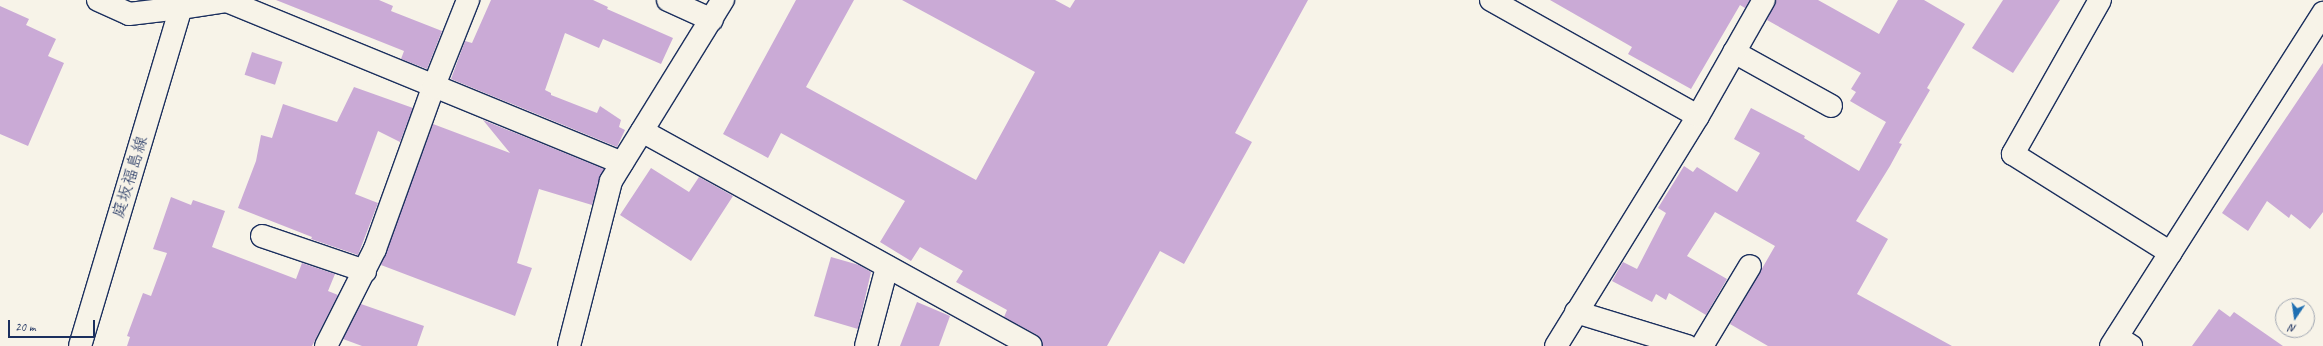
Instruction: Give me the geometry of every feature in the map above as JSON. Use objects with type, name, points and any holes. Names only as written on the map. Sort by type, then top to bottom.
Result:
[{"type":"street","points":[[98,0],[129,14],[179,3],[227,1],[433,88],[622,163]]},
{"type":"street","points":[[326,346],[375,249],[433,88],[468,0]]},
{"type":"street","points":[[668,0],[712,20]]},
{"type":"street","points":[[569,346],[611,180],[724,0]]},
{"type":"street","points":[[1491,0],[1698,116]]},
{"type":"street","points":[[1556,346],[1698,116],[1764,0]]},
{"type":"street","points":[[2100,0],[2012,154],[2171,253]]},
{"type":"street","name":"庭坂福島線","points":[[80,346],[179,3]]},
{"type":"street","points":[[2120,343],[2171,253],[2323,13]]},
{"type":"street","points":[[1734,52],[1831,106]]},
{"type":"street","points":[[642,131],[1031,346]]},
{"type":"street","points":[[262,236],[365,271]]},
{"type":"street","points":[[1702,346],[1750,266]]},
{"type":"street","points":[[866,346],[887,267]]},
{"type":"street","points":[[1576,312],[1687,346]]},
{"type":"building","points":[[276,0],[379,0],[393,6],[391,11],[442,31],[427,69],[401,59],[404,51]]},
{"type":"building","points":[[491,0],[593,0],[608,7],[607,9],[673,38],[661,64],[603,39],[599,48],[565,33],[545,90],[551,93],[551,95],[597,113],[600,106],[621,120],[619,127],[625,130],[617,147],[451,79],[465,41],[472,43]]},
{"type":"building","points":[[796,0],[854,0],[806,87],[976,180],[1035,72],[902,0],[1055,0],[1070,8],[1075,0],[1308,0],[1235,133],[1252,142],[1184,264],[1160,251],[1107,346],[1043,346],[1037,335],[1004,317],[1007,310],[956,282],[963,271],[920,247],[911,261],[880,242],[905,201],[781,133],[768,158],[723,134]]},
{"type":"building","points":[[1550,0],[1750,0],[1745,8],[1740,5],[1691,89],[1628,54],[1632,47]]},
{"type":"building","points":[[1776,0],[1818,0],[1879,34],[1898,0],[1924,0],[1965,24],[1927,88],[1930,90],[1899,143],[1902,144],[1890,166],[1856,221],[1888,239],[1857,294],[1952,346],[1768,346],[1730,324],[1775,246],[1715,212],[1687,256],[1727,279],[1706,315],[1669,293],[1666,300],[1656,294],[1652,302],[1612,281],[1623,262],[1637,269],[1666,213],[1658,208],[1684,166],[1693,172],[1697,167],[1737,192],[1760,153],[1734,139],[1751,108],[1805,136],[1804,138],[1859,171],[1886,122],[1850,101],[1856,92],[1851,89],[1861,73],[1767,20]]},
{"type":"building","points":[[2003,0],[2060,0],[2013,73],[1972,48]]},
{"type":"building","points":[[0,6],[29,19],[26,25],[56,39],[48,56],[64,63],[28,146],[0,134]]},
{"type":"building","points":[[252,52],[282,62],[275,85],[245,75]]},
{"type":"building","points":[[2323,63],[2323,212],[2310,229],[2291,214],[2289,218],[2267,201],[2248,231],[2222,213]]},
{"type":"building","points":[[354,87],[413,108],[400,142],[378,131],[355,194],[378,203],[358,255],[311,239],[312,237],[238,208],[256,161],[261,135],[272,138],[283,104],[337,122]]},
{"type":"building","points":[[483,120],[604,169],[592,205],[539,189],[517,263],[532,268],[515,316],[381,265],[433,124],[510,153]]},
{"type":"building","points":[[651,168],[689,192],[699,177],[733,196],[691,261],[620,215]]},
{"type":"building","points":[[171,197],[191,205],[193,200],[225,211],[212,247],[296,279],[302,263],[335,274],[328,291],[338,295],[312,346],[127,346],[130,337],[127,336],[143,293],[151,296],[167,253],[153,249]]},
{"type":"building","points":[[831,257],[859,265],[871,272],[858,329],[814,316]]},
{"type":"building","points":[[917,302],[950,316],[939,346],[900,346]]},
{"type":"building","points":[[361,304],[424,326],[417,346],[362,346],[343,339]]},
{"type":"building","points":[[2219,309],[2230,317],[2234,312],[2283,346],[2192,346]]}]
